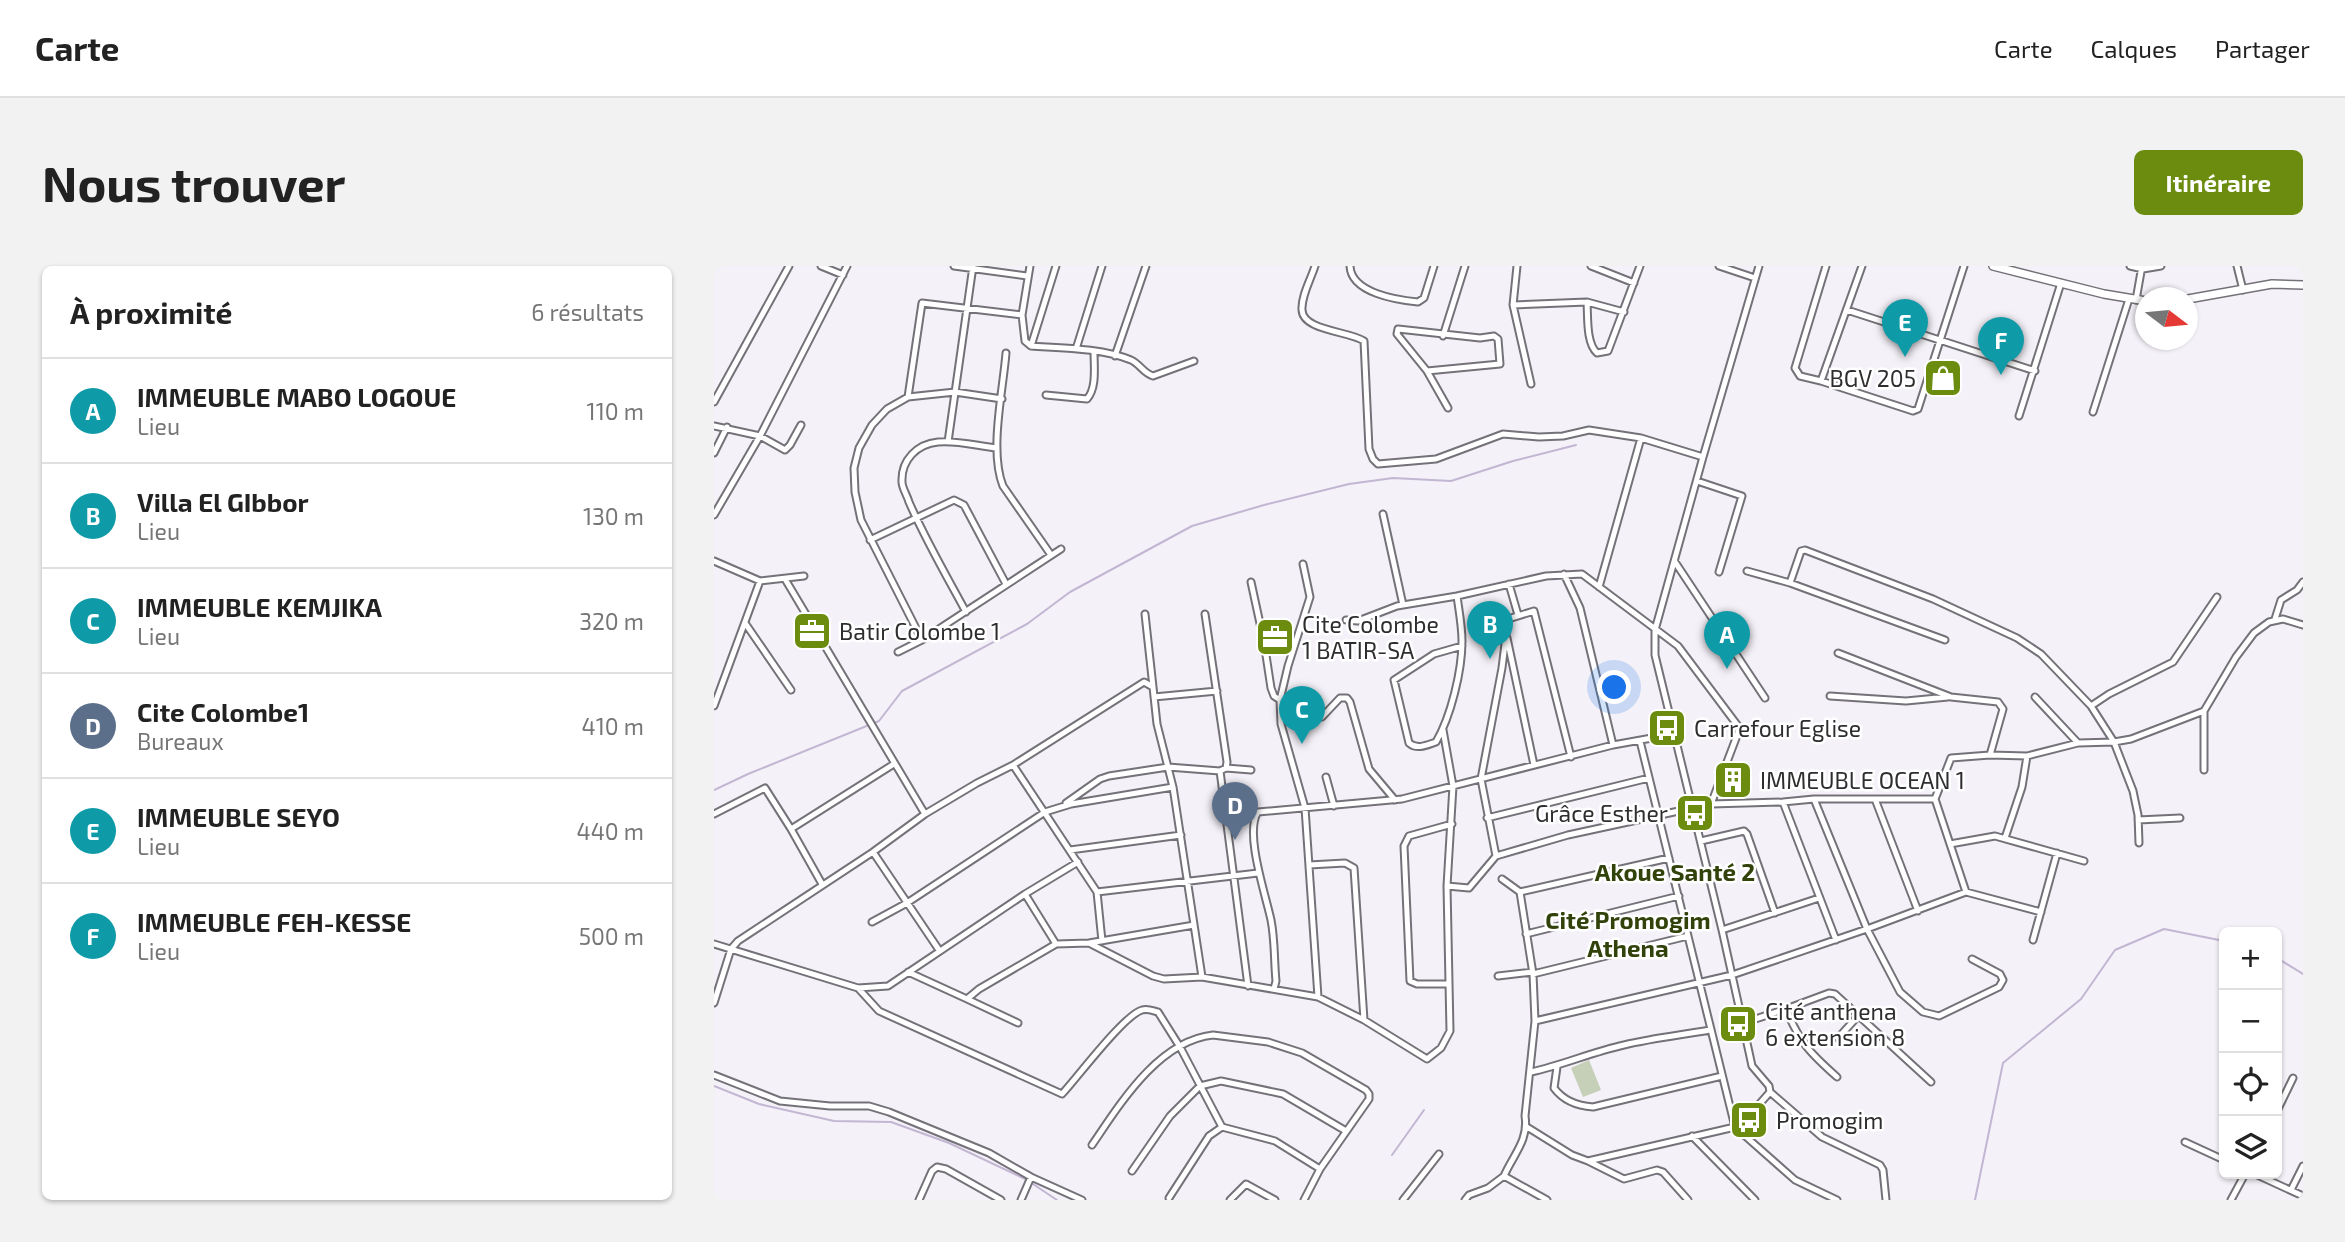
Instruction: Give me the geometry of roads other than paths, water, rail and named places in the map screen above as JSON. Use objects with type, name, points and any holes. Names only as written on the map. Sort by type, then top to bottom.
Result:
[{"type":"street","points":[[714,402],[789,266]]},
{"type":"street","points":[[821,266],[843,275]]},
{"type":"street","points":[[714,515],[760,436],[847,266]]},
{"type":"street","points":[[954,266],[1027,276]]},
{"type":"street","points":[[1030,266],[1022,315],[1024,341],[1031,346],[1076,349],[1115,356],[1132,361],[1153,376],[1194,361]]},
{"type":"street","points":[[1031,346],[1056,266]]},
{"type":"street","points":[[1076,349],[1102,266]]},
{"type":"street","points":[[1115,356],[1146,266]]},
{"type":"street","points":[[1315,266],[1302,307],[1304,317],[1313,325],[1364,341],[1369,449],[1378,464],[1436,459],[1503,434],[1563,436],[1589,430],[1641,438],[1703,457]]},
{"type":"street","points":[[1350,266],[1353,278],[1379,295],[1418,302],[1424,298],[1434,267],[1426,266]]},
{"type":"street","points":[[1443,336],[1465,266]]},
{"type":"street","points":[[1517,266],[1513,305],[1531,384]]},
{"type":"street","points":[[1591,266],[1634,283]]},
{"type":"street","points":[[1587,302],[1593,350],[1597,353],[1608,351],[1640,266]]},
{"type":"street","points":[[1719,266],[1755,278]]},
{"type":"street","points":[[1759,266],[1655,630],[1655,655],[1752,1066],[1769,1086],[1770,1092],[1822,1137],[1880,1165],[1883,1170],[1886,1200]]},
{"type":"street","points":[[1826,266],[1795,368],[1800,376],[1916,411],[1964,266]]},
{"type":"street","points":[[1821,381],[1862,266]]},
{"type":"street","points":[[1993,266],[2133,299]]},
{"type":"street","points":[[2130,266],[2161,266]]},
{"type":"street","points":[[2236,266],[2243,290]]},
{"type":"street","points":[[948,442],[973,267]]},
{"type":"street","points":[[2093,412],[2143,267]]},
{"type":"street","points":[[2019,416],[2062,283]]},
{"type":"street","points":[[2198,297],[2272,284],[2303,285]]},
{"type":"street","points":[[1513,305],[1587,302],[1624,312]]},
{"type":"street","points":[[908,397],[922,303],[1022,315]]},
{"type":"street","points":[[1847,310],[2035,371]]},
{"type":"street","points":[[1427,371],[1500,364],[1496,337],[1443,336],[1403,328],[1397,330],[1397,334],[1427,371],[1448,408]]},
{"type":"street","points":[[1046,395],[1087,399],[1093,387],[1094,352]]},
{"type":"street","points":[[1006,353],[997,448],[999,476],[1003,486],[1051,555]]},
{"type":"street","points":[[922,640],[862,520],[855,492],[854,468],[859,448],[872,425],[887,409],[908,397],[955,392],[1002,399]]},
{"type":"street","points":[[714,426],[760,436],[785,450],[801,425]]},
{"type":"street","points":[[714,453],[727,427]]},
{"type":"street","points":[[1599,587],[1641,438]]},
{"type":"street","points":[[965,612],[916,517],[902,484],[903,470],[909,457],[930,443],[948,442],[997,448]]},
{"type":"street","points":[[1697,481],[1742,496],[1719,572]]},
{"type":"street","points":[[870,540],[954,500],[964,505],[1006,584]]},
{"type":"street","points":[[1383,514],[1404,605]]},
{"type":"street","points":[[898,652],[922,640],[1061,549]]},
{"type":"street","points":[[1790,583],[1798,556],[1805,550],[1933,599],[2017,638],[2041,654],[2091,706],[2114,742],[2133,791],[2139,842]]},
{"type":"street","points":[[714,561],[760,581],[804,576]]},
{"type":"street","points":[[1675,562],[1765,698]]},
{"type":"street","points":[[1303,564],[1310,597],[1280,700],[1281,724],[1306,808],[1318,998]]},
{"type":"street","points":[[1747,571],[1790,583],[1945,640]]},
{"type":"street","points":[[1564,574],[1580,608],[1613,745]]},
{"type":"street","points":[[1346,620],[1358,621],[1404,605],[1509,584],[1564,574],[1582,574],[1678,646],[1738,726],[1738,733],[1711,804]]},
{"type":"street","points":[[785,579],[925,814]]},
{"type":"street","points":[[714,706],[760,581]]},
{"type":"street","points":[[1251,582],[1271,688],[1274,696],[1280,700]]},
{"type":"street","points":[[2275,619],[2281,600],[2297,590],[2303,582]]},
{"type":"street","points":[[1509,584],[1518,615]]},
{"type":"street","points":[[1457,596],[1462,646],[1456,686],[1443,730],[1436,742],[1416,748],[1409,743],[1394,680],[1434,653],[1462,646]]},
{"type":"street","points":[[2091,706],[2173,662],[2217,597]]},
{"type":"street","points":[[1496,856],[1481,779],[1502,668],[1508,619],[1534,611],[1571,757]]},
{"type":"street","points":[[1145,614],[1157,724],[1174,787],[1202,977]]},
{"type":"street","points":[[1205,614],[1227,762],[1223,770],[1248,986]]},
{"type":"street","points":[[2204,770],[2204,711],[2236,657],[2254,633],[2275,619],[2303,625]]},
{"type":"street","points":[[745,623],[791,690]]},
{"type":"street","points":[[1505,633],[1534,765]]},
{"type":"street","points":[[1838,653],[1951,697]]},
{"type":"street","points":[[714,1003],[731,949],[738,941],[873,852],[925,814],[1013,765],[1143,682],[1153,687]]},
{"type":"street","points":[[1154,697],[1217,691]]},
{"type":"street","points":[[1830,696],[1906,701],[1951,697],[1998,702],[2003,709],[1990,755]]},
{"type":"street","points":[[2035,697],[2078,743]]},
{"type":"street","points":[[1322,717],[1340,698],[1347,698],[1369,769],[1395,800]]},
{"type":"street","points":[[1966,892],[1936,799],[1951,758],[2027,756],[2078,743],[2114,742],[2130,739],[2204,711]]},
{"type":"street","points":[[1089,943],[1164,979],[1202,977],[1318,998],[1364,1020],[1427,1059],[1441,1048],[1450,1031],[1447,886],[1453,786],[1443,730]]},
{"type":"street","points":[[1274,989],[1276,981],[1272,923],[1258,873],[1253,822],[1258,812],[1395,800],[1613,745],[1674,734]]},
{"type":"street","points":[[1640,741],[1735,1127],[1795,1180],[1837,1200]]},
{"type":"street","points":[[2005,838],[2022,787],[2027,756]]},
{"type":"street","points":[[791,829],[894,764]]},
{"type":"street","points":[[1013,765],[1097,892],[1102,941]]},
{"type":"street","points":[[1060,807],[1100,779],[1168,767],[1251,770]]},
{"type":"street","points":[[1326,777],[1334,806]]},
{"type":"street","points":[[1487,818],[1649,778]]},
{"type":"street","points":[[872,922],[907,903],[1045,812],[1174,787]]},
{"type":"street","points":[[714,814],[765,788],[822,884]]},
{"type":"street","points":[[1447,886],[1469,888],[1496,856],[1567,835],[1711,804],[1814,799],[1936,799]]},
{"type":"street","points":[[1814,799],[1867,929],[1900,992],[1923,1012],[1939,1016],[1999,987],[2003,980],[2000,974],[1972,959]]},
{"type":"street","points":[[1875,799],[1918,911]]},
{"type":"street","points":[[1783,802],[1836,940]]},
{"type":"street","points":[[2138,820],[2180,818]]},
{"type":"street","points":[[1449,984],[1417,984],[1410,981],[1404,846],[1409,836],[1452,824]]},
{"type":"street","points":[[1701,841],[1744,831],[1775,914]]},
{"type":"street","points":[[1070,850],[1181,835]]},
{"type":"street","points":[[1950,844],[1989,836],[2005,838],[2084,861]]},
{"type":"street","points":[[873,852],[939,950]]},
{"type":"street","points":[[2033,940],[2057,853]]},
{"type":"street","points":[[1520,892],[1669,858]]},
{"type":"street","points":[[714,944],[858,988],[888,986],[939,950],[1078,862]]},
{"type":"street","points":[[1309,865],[1345,863],[1354,869],[1364,1020]]},
{"type":"street","points":[[1097,892],[1258,873]]},
{"type":"street","points":[[1465,1200],[1469,1195],[1488,1188],[1504,1176],[1521,1146],[1527,1128],[1525,1116],[1535,1021],[1533,973],[1520,892],[1502,879]]},
{"type":"street","points":[[1535,1021],[1732,975],[1966,892],[2041,912]]},
{"type":"street","points":[[1025,894],[1056,944]]},
{"type":"street","points":[[1527,934],[1679,896]]},
{"type":"street","points":[[1722,930],[1819,898]]},
{"type":"street","points":[[967,999],[979,989],[1056,944],[1089,943],[1194,925]]},
{"type":"street","points":[[1498,976],[1533,973],[1688,936]]},
{"type":"street","points":[[908,972],[1018,1023]]},
{"type":"street","points":[[858,988],[879,1011],[1062,1094],[1123,1024],[1139,1010],[1150,1010],[1162,1016],[1222,1127],[1275,1141],[1320,1169]]},
{"type":"street","points":[[1743,1023],[1829,993],[1840,997],[1931,1082]]},
{"type":"street","points":[[1786,1010],[1806,1049],[1837,1077]]},
{"type":"street","points":[[1838,1038],[1859,1015]]},
{"type":"street","points":[[1531,1072],[1557,1067],[1625,1044],[1710,1030]]},
{"type":"street","points":[[1092,1145],[1134,1085],[1153,1065],[1180,1047],[1213,1035],[1268,1042],[1302,1053],[1369,1094],[1369,1099],[1320,1169],[1304,1200]]},
{"type":"street","points":[[1557,1067],[1554,1088],[1560,1095],[1582,1107],[1593,1107],[1722,1076]]},
{"type":"street","points":[[714,1075],[780,1101],[869,1106],[888,1112],[989,1153],[1031,1177],[1082,1200]]},
{"type":"street","points":[[2282,1101],[2293,1078]]},
{"type":"street","points":[[1132,1171],[1170,1116],[1200,1086],[1222,1081],[1283,1094],[1346,1131]]},
{"type":"street","points":[[1588,1161],[1735,1127],[1747,1118],[1770,1092]]},
{"type":"street","points":[[1169,1198],[1209,1136],[1222,1127]]},
{"type":"street","points":[[1527,1128],[1572,1155],[1624,1179],[1657,1170],[1663,1172],[1688,1200]]},
{"type":"street","points":[[1692,1136],[1755,1200]]},
{"type":"street","points":[[2185,1142],[2219,1158]]},
{"type":"street","points":[[1403,1200],[1439,1154]]},
{"type":"street","points":[[2291,1190],[2303,1166]]},
{"type":"street","points":[[919,1200],[932,1171],[937,1167],[1001,1200]]},
{"type":"street","points":[[1504,1176],[1547,1200]]},
{"type":"street","points":[[1021,1200],[1031,1177]]},
{"type":"street","points":[[2231,1200],[2242,1179]]},
{"type":"street","points":[[2266,1179],[2303,1196]]},
{"type":"street","points":[[1230,1200],[1246,1184],[1275,1200]]},
{"type":"waterway","points":[[714,790],[879,721],[902,691],[1027,624],[1070,592],[1192,526],[1349,484],[1393,478],[1451,481],[1576,445]]},
{"type":"waterway","points":[[1975,1200],[2003,1063],[2081,999],[2115,950],[2164,929],[2219,940]]},
{"type":"waterway","points":[[2282,961],[2303,974]]},
{"type":"waterway","points":[[714,1086],[759,1104],[834,1121],[891,1122],[949,1143],[1025,1179]]},
{"type":"waterway","points":[[1392,1155],[1424,1110]]},
{"type":"waterway","points":[[1033,1184],[1057,1200]]},
{"type":"place","name":"IMMEUBLE SEYO","points":[[1905,357]]},
{"type":"place","name":"IMMEUBLE FEH-KESSE","points":[[2001,375]]},
{"type":"place","name":"BGV 205","points":[[1943,378]]},
{"type":"place","name":"Batir Colombe 1","points":[[812,631]]},
{"type":"place","name":"Cite Colombe 1 BATIR-SA","points":[[1275,637]]},
{"type":"place","name":"Villa El GIbbor","points":[[1490,659]]},
{"type":"place","name":"IMMEUBLE MABO LOGOUE","points":[[1727,669]]},
{"type":"place","name":"Carrefour Eglise","points":[[1667,728]]},
{"type":"place","name":"IMMEUBLE KEMJIKA","points":[[1302,744]]},
{"type":"place","name":"IMMEUBLE OCEAN 1","points":[[1733,780]]},
{"type":"place","name":"Grâce Esther","points":[[1695,813]]},
{"type":"place","name":"Cite Colombe1","points":[[1235,840]]},
{"type":"place","name":"Cité anthena 6 extension 8","points":[[1738,1024]]},
{"type":"place","name":"Promogim","points":[[1749,1120]]},
{"type":"district","name":"Akoue Santé 2","points":[[1675,871]]},
{"type":"district","name":"Cité Promogim Athena","points":[[1628,933]]}]
